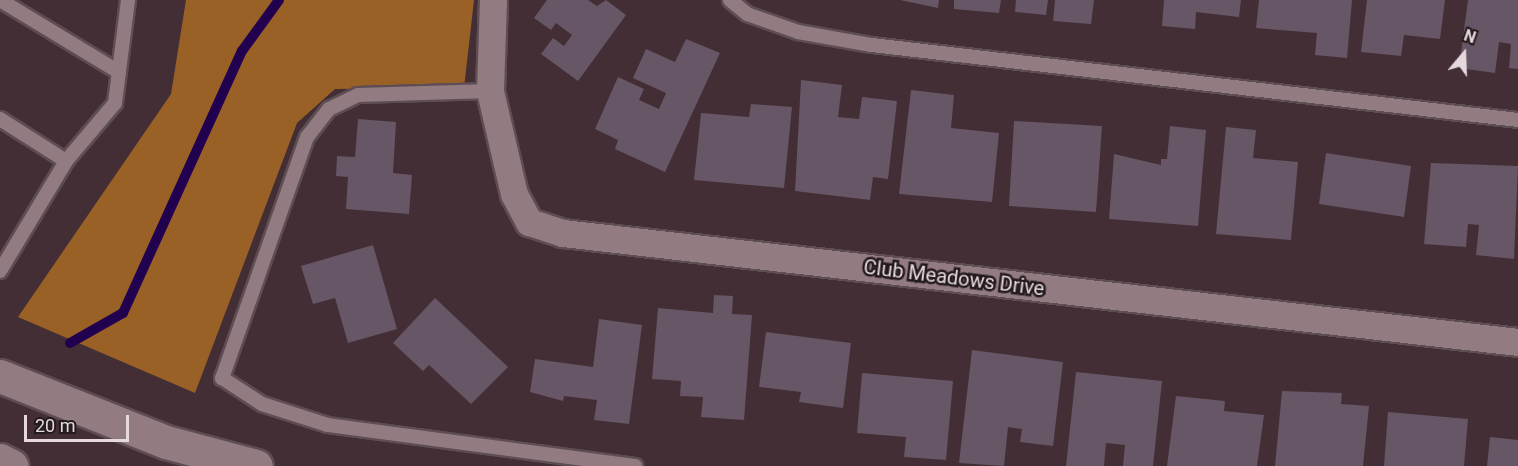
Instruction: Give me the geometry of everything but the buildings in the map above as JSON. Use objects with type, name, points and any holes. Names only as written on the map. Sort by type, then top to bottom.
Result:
[{"type":"main road","points":[[0,376],[166,442],[256,466]]},
{"type":"main road","points":[[0,460],[12,466]]},
{"type":"street","name":"Club Meadows Drive","points":[[493,0],[490,91],[514,194],[529,222],[563,233],[1518,342]]},
{"type":"lane","points":[[0,0],[119,72]]},
{"type":"lane","points":[[0,270],[66,161],[115,103],[128,0]]},
{"type":"lane","points":[[730,0],[747,14],[798,32],[872,45],[1518,120]]},
{"type":"lane","points":[[490,91],[358,95],[329,110],[307,137],[222,378],[262,404],[328,425],[635,466]]},
{"type":"lane","points":[[0,119],[66,161]]},
{"type":"shaded area","points":[[186,0],[474,0],[464,88],[335,89],[297,123],[195,393],[18,317],[171,94]]},
{"type":"waterway","points":[[70,343],[123,313],[242,51],[279,0]]}]
